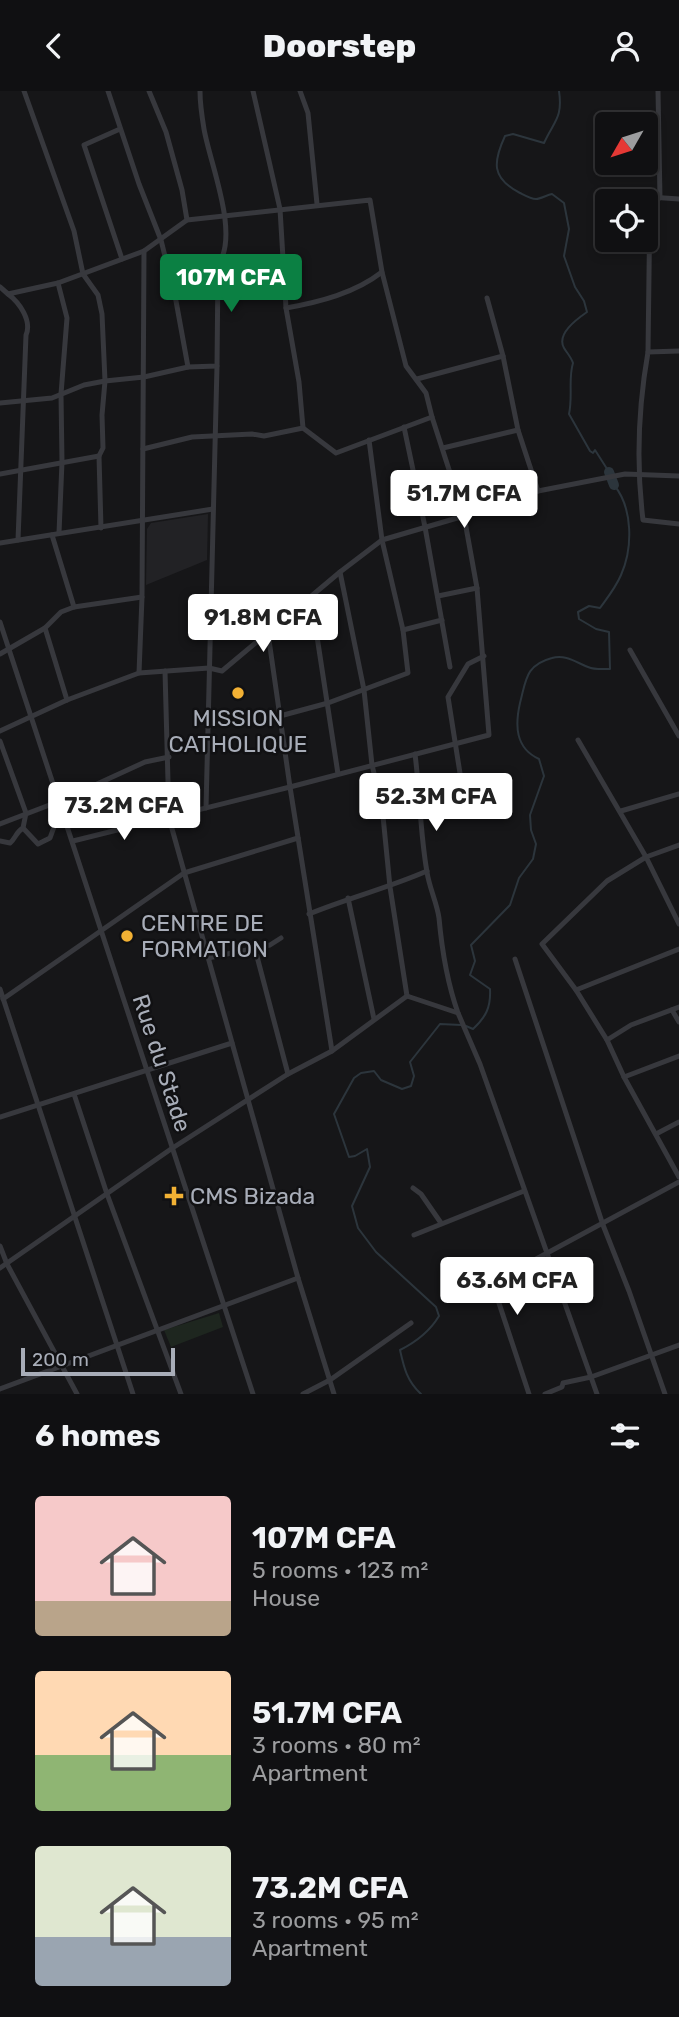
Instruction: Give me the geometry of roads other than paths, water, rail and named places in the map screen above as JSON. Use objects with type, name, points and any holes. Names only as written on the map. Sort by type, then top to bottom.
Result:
[{"type":"street","points":[[24,91],[74,231],[83,274],[97,295],[102,314],[105,381],[103,448],[99,456],[101,528]]},
{"type":"street","points":[[108,91],[161,240],[176,300],[188,367]]},
{"type":"street","points":[[149,91],[166,132],[182,190],[187,220]]},
{"type":"street","points":[[200,91],[204,129],[221,190],[226,255],[218,265],[206,807]]},
{"type":"street","points":[[253,91],[280,209],[286,308],[299,381],[303,428],[336,453],[432,417]]},
{"type":"street","points":[[300,91],[308,113],[317,204]]},
{"type":"street","points":[[658,91],[660,198]]},
{"type":"street","points":[[120,129],[84,145],[122,259]]},
{"type":"street","points":[[679,199],[650,197],[648,352],[642,389],[638,473],[643,520],[679,524]]},
{"type":"street","points":[[0,297],[58,283],[144,251],[187,220],[370,200],[382,272],[406,366],[426,393],[464,516],[477,587],[489,735],[73,841]]},
{"type":"street","points":[[139,673],[144,251]]},
{"type":"street","points":[[286,308],[332,297],[371,281],[382,272]]},
{"type":"street","points":[[58,283],[67,317],[61,394],[62,462],[55,534],[74,607]]},
{"type":"street","points":[[0,287],[18,304],[27,320],[28,329],[18,540]]},
{"type":"street","points":[[18,304],[23,290]]},
{"type":"street","points":[[487,298],[503,356],[518,430],[538,491]]},
{"type":"street","points":[[648,352],[679,351]]},
{"type":"street","points":[[417,379],[503,356]]},
{"type":"street","points":[[0,403],[52,398],[84,385],[105,381],[144,377],[188,367],[217,366]]},
{"type":"street","points":[[404,427],[450,667]]},
{"type":"street","points":[[142,449],[192,436],[252,433],[264,436],[303,428]]},
{"type":"street","points":[[443,448],[518,430]]},
{"type":"street","points":[[280,716],[408,673],[403,630],[382,540],[369,440]]},
{"type":"street","points":[[0,474],[99,456]]},
{"type":"street","points":[[0,731],[67,700],[139,673],[209,668],[222,671],[382,540],[538,491],[625,474],[679,476]]},
{"type":"street","points":[[0,543],[213,509]]},
{"type":"street","points":[[340,572],[363,690],[372,765],[382,806],[390,887],[407,996]]},
{"type":"street","points":[[438,596],[477,587]]},
{"type":"street","points":[[0,655],[45,628],[61,612],[74,607],[142,597]]},
{"type":"street","points":[[311,597],[338,774]]},
{"type":"street","points":[[403,630],[442,620]]},
{"type":"street","name":"Rue du Stade","points":[[0,622],[253,1394]]},
{"type":"street","points":[[45,628],[67,700]]},
{"type":"street","points":[[268,633],[332,1051]]},
{"type":"street","points":[[631,650],[679,736]]},
{"type":"street","points":[[382,806],[462,786],[449,698],[468,664],[484,656]]},
{"type":"street","points":[[165,671],[170,818],[298,1278],[334,1394]]},
{"type":"street","points":[[578,740],[594,772],[621,811],[679,923]]},
{"type":"street","points":[[0,741],[26,813],[23,828]]},
{"type":"street","points":[[415,754],[427,871],[439,917],[439,937],[448,986],[597,1394]]},
{"type":"street","points":[[0,824],[60,801],[145,762],[169,757]]},
{"type":"street","points":[[621,811],[679,794]]},
{"type":"street","points":[[23,828],[38,844],[51,838],[54,827]]},
{"type":"street","points":[[0,841],[10,843],[16,837],[17,831],[23,828]]},
{"type":"street","points":[[1,1000],[184,873],[298,838]]},
{"type":"street","points":[[679,845],[646,857],[607,881],[542,944],[607,1039],[679,1177]]},
{"type":"street","points":[[309,914],[348,898],[390,887],[427,871]]},
{"type":"street","points":[[348,898],[374,1019]]},
{"type":"street","points":[[208,958],[255,949],[281,938]]},
{"type":"street","points":[[255,949],[288,1075]]},
{"type":"street","points":[[576,990],[679,949]]},
{"type":"street","points":[[515,959],[603,1225],[665,1394]]},
{"type":"street","points":[[0,989],[1,1000],[133,1394]]},
{"type":"street","points":[[407,996],[459,1015]]},
{"type":"street","points":[[0,1268],[171,1149],[250,1098],[332,1051],[407,996]]},
{"type":"street","points":[[607,1039],[631,1025],[679,1007]]},
{"type":"street","points":[[672,1010],[679,1022]]},
{"type":"street","points":[[0,1117],[233,1043]]},
{"type":"street","points":[[624,1076],[679,1056]]},
{"type":"street","points":[[74,1094],[107,1194],[181,1394]]},
{"type":"street","points":[[656,1134],[679,1122]]},
{"type":"street","points":[[529,1394],[494,1288],[512,1272],[679,1182]]},
{"type":"street","points":[[413,1188],[441,1223]]},
{"type":"street","points":[[414,1235],[524,1191]]},
{"type":"street","points":[[0,1245],[6,1264],[77,1394]]},
{"type":"street","points":[[0,1389],[298,1278]]},
{"type":"street","points":[[303,1394],[330,1380],[411,1323]]},
{"type":"street","points":[[545,1394],[562,1387],[563,1384],[591,1377],[679,1345]]},
{"type":"waterway","points":[[559,91],[559,114],[544,143],[513,134],[505,136],[498,154],[497,169],[504,181],[520,193],[536,199],[552,194],[564,203],[569,229],[564,256],[587,312],[569,327],[563,337],[562,343],[573,363],[569,414],[590,451],[593,453],[595,450],[609,472]]},
{"type":"waterway","points":[[609,472],[614,485]]},
{"type":"waterway","points":[[466,1026],[473,1029],[481,1020],[487,1011],[490,995],[490,989],[470,975],[475,961],[471,945],[510,905],[519,878],[533,859],[536,844],[530,815],[544,776],[539,759],[525,749],[517,727],[518,711],[528,675],[536,665],[557,657],[567,658],[593,669],[610,669],[609,632],[596,629],[579,619],[578,612],[589,606],[600,608],[617,584],[625,564],[629,541],[628,516],[614,485]]},
{"type":"waterway","points":[[421,1394],[407,1374],[400,1350],[422,1336],[439,1316],[436,1307],[376,1252],[358,1228],[352,1206],[370,1167],[367,1149],[349,1157],[334,1114],[354,1078],[361,1073],[374,1071],[381,1080],[402,1089],[411,1086],[414,1076],[410,1062],[440,1024],[461,1025]]},
{"type":"place","name":"MISSION CATHOLIQUE","points":[[238,693]]},
{"type":"place","name":"CENTRE DE FORMATION","points":[[127,936]]},
{"type":"place","name":"CMS Bizada","points":[[174,1196]]}]
